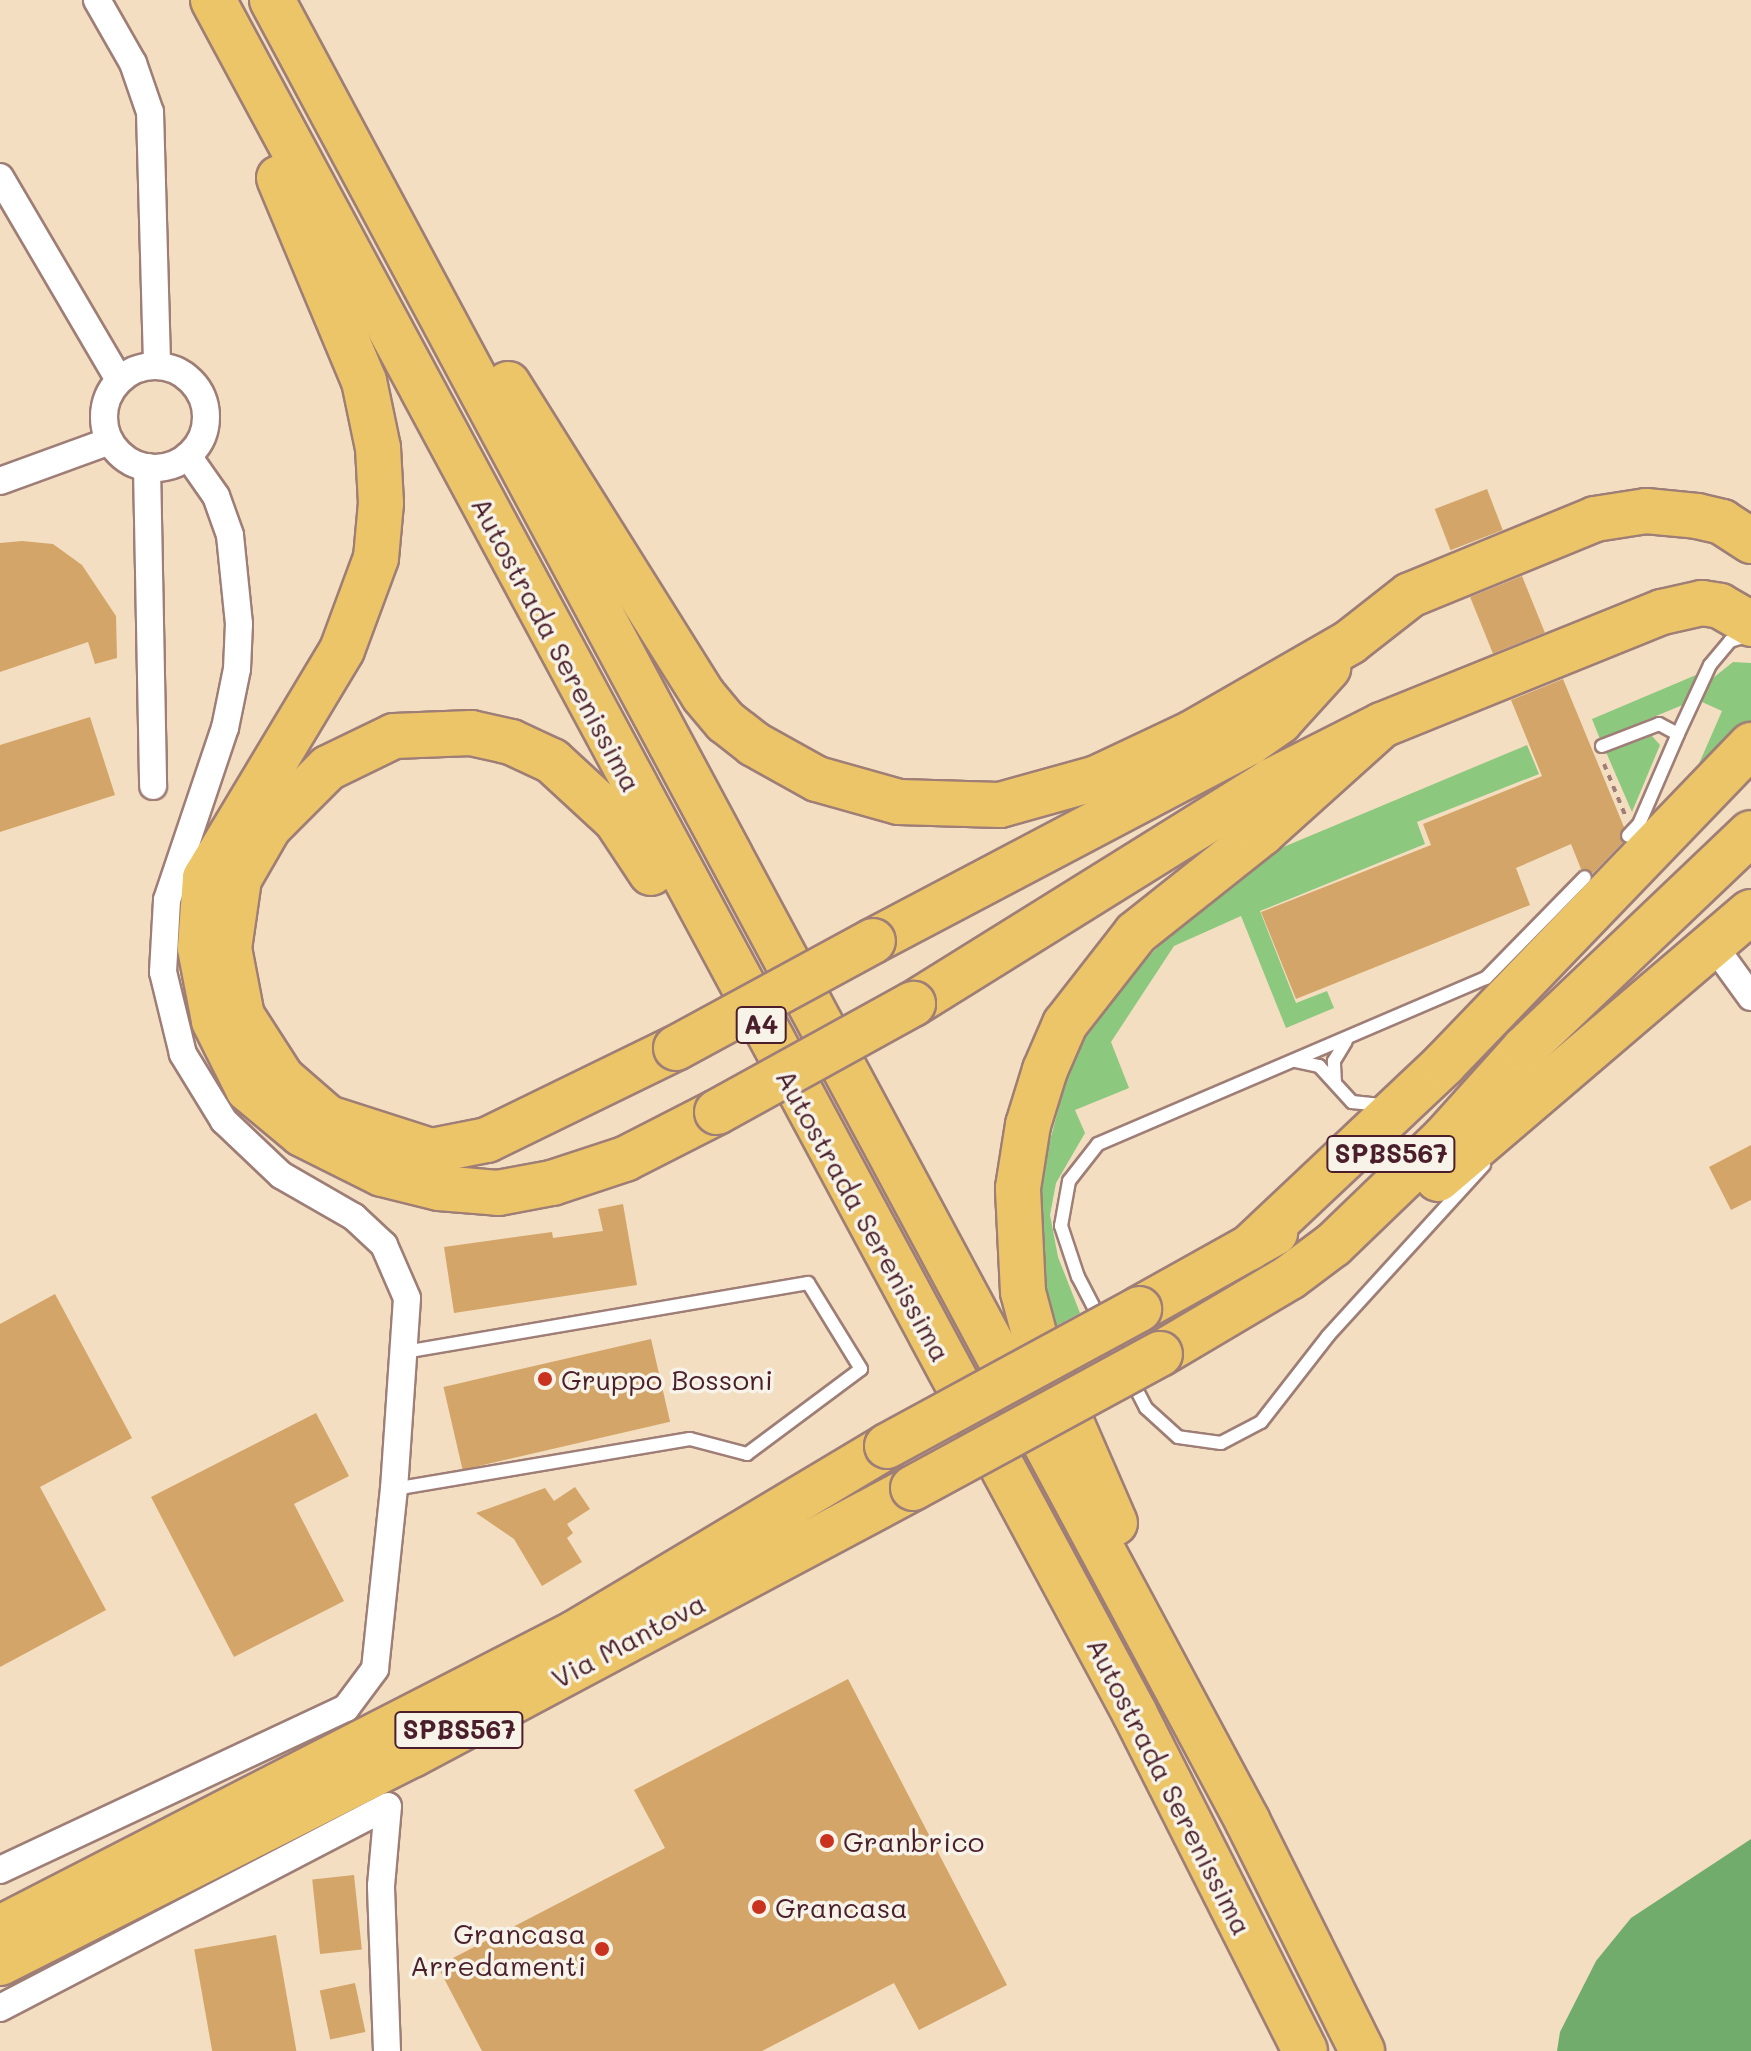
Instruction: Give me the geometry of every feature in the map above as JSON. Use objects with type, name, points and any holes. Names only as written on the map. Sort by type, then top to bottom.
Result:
[{"type":"highway","points":[[200,0],[364,381],[378,448],[381,503],[376,558],[342,650],[205,878],[200,948],[214,1021],[248,1089],[302,1134],[382,1174],[439,1188],[498,1193],[552,1183],[625,1159],[913,1004],[1271,781],[1382,725],[1662,612],[1702,603],[1720,606],[1751,624]]},
{"type":"highway","name":"Autostrada Serenissima","points":[[213,0],[804,1105],[1135,1714],[1305,2051]]},
{"type":"highway","name":"Autostrada Serenissima","points":[[272,0],[1192,1718],[1362,2051]]},
{"type":"highway","points":[[335,117],[703,695],[754,744],[817,779],[899,802],[945,807],[1000,805],[1049,794],[1192,733],[1350,642],[1428,587],[1609,516],[1646,511],[1697,516],[1722,522],[1751,541]]},
{"type":"highway","points":[[804,1105],[616,820],[552,761],[511,742],[440,732],[394,736],[358,749],[294,796],[269,827],[239,879],[229,948],[242,1016],[282,1078],[328,1118],[431,1151],[487,1140],[676,1048],[873,941],[1249,743],[1296,706],[1350,642]]},
{"type":"highway","points":[[1192,1718],[1036,1341],[1018,1248],[1018,1188],[1028,1125],[1065,1024],[1136,933],[1262,833],[1382,725]]},
{"type":"highway","points":[[1249,1248],[1444,1064],[1751,745]]},
{"type":"highway","name":"SPBS567","points":[[1290,1277],[1403,1179],[1524,1049],[1751,833]]},
{"type":"highway","points":[[1290,1277],[1399,1213],[1711,942],[1751,912]]},
{"type":"highway","name":"SPBS567","points":[[1249,1248],[1348,1187],[1524,1049]]},
{"type":"highway","name":"Via Mantova","points":[[0,1928],[575,1633],[887,1446],[1249,1248]]},
{"type":"highway","name":"Via Mantova","points":[[0,1963],[412,1755],[1160,1354],[1290,1277]]},
{"type":"street","points":[[97,0],[133,63],[150,112],[157,365]]},
{"type":"street","points":[[0,177],[119,380]]},
{"type":"street","points":[[157,365],[175,369],[201,392],[206,427],[188,456],[176,464],[147,467],[132,463],[110,441],[105,409],[119,380],[157,365]]},
{"type":"street","points":[[0,481],[110,441]]},
{"type":"street","points":[[0,1870],[346,1708],[375,1669],[394,1489],[407,1298],[384,1245],[354,1217],[281,1175],[224,1121],[183,1054],[166,986],[167,900],[182,843],[225,728],[239,639],[230,535],[216,496],[188,456]]},
{"type":"street","points":[[147,467],[153,786]]},
{"type":"street","points":[[1711,942],[1751,997]]},
{"type":"street","points":[[0,2008],[388,1806],[381,1886],[387,2051]]},
{"type":"lane","points":[[1630,834],[1716,657],[1730,641],[1751,635]]},
{"type":"lane","points":[[1602,746],[1659,724],[1678,734]]},
{"type":"lane","points":[[1585,877],[1486,978],[1098,1144],[1076,1166],[1063,1194],[1061,1226],[1070,1261],[1146,1408],[1160,1425],[1199,1443],[1241,1436],[1261,1422],[1328,1336],[1602,1036]]},
{"type":"lane","points":[[1335,1084],[1334,1061],[1355,1035]]},
{"type":"lane","points":[[1284,1064],[1308,1061],[1352,1102],[1376,1107],[1444,1064]]},
{"type":"lane","points":[[394,1489],[690,1439],[747,1454],[861,1369],[808,1283],[404,1352]]},
{"type":"path","points":[[1603,762],[1630,834]]},
{"type":"green space","points":[[1733,662],[1751,663],[1751,733],[1681,805],[1722,711],[1702,702],[1713,678]]},
{"type":"green space","points":[[1696,675],[1685,704],[1600,739],[1592,719]]},
{"type":"green space","points":[[1652,736],[1660,745],[1632,812],[1606,752]]},
{"type":"green space","points":[[1527,745],[1539,774],[1417,822],[1425,844],[1260,911],[1296,1003],[1327,991],[1334,1008],[1286,1028],[1241,916],[1174,946],[1111,1042],[1129,1088],[1075,1110],[1085,1133],[1056,1183],[1050,1215],[1058,1257],[1080,1313],[1051,1329],[1039,1257],[1041,1174],[1067,1077],[1084,1039],[1117,991],[1179,924],[1281,848]]},
{"type":"green space","points":[[1751,1839],[1751,2051],[1557,2051],[1560,2032],[1596,1961],[1631,1918]]},
{"type":"building","points":[[1487,489],[1503,530],[1450,550],[1435,509]]},
{"type":"building","points":[[22,541],[53,544],[82,565],[116,616],[117,658],[95,664],[88,642],[0,672],[0,543]]},
{"type":"building","points":[[1522,576],[1545,633],[1493,654],[1470,597]]},
{"type":"building","points":[[1563,679],[1624,827],[1622,843],[1593,873],[1581,869],[1571,844],[1516,868],[1530,905],[1296,999],[1261,912],[1431,845],[1423,824],[1542,776],[1511,700]]},
{"type":"building","points":[[90,717],[115,795],[0,832],[0,745]]},
{"type":"building","points":[[1751,1145],[1751,1200],[1731,1210],[1709,1167]]},
{"type":"building","points":[[623,1204],[637,1285],[454,1313],[444,1247],[552,1232],[553,1238],[603,1231],[598,1209]]},
{"type":"building","points":[[55,1294],[132,1438],[40,1487],[106,1610],[0,1667],[0,1324]]},
{"type":"building","points":[[651,1339],[670,1422],[463,1470],[443,1387]]},
{"type":"building","points":[[316,1413],[349,1476],[294,1504],[344,1601],[234,1657],[151,1497]]},
{"type":"building","points":[[575,1487],[590,1509],[567,1524],[573,1533],[567,1538],[582,1562],[542,1586],[514,1539],[476,1513],[545,1488],[554,1501]]},
{"type":"building","name":"Grancasa","points":[[848,1679],[1007,1985],[919,2030],[894,1983],[762,2051],[482,2051],[438,1967],[454,1964],[453,1958],[665,1848],[634,1790]]},
{"type":"building","points":[[354,1875],[362,1950],[320,1954],[312,1879]]},
{"type":"building","points":[[276,1935],[296,2051],[212,2051],[194,1949]]},
{"type":"building","points":[[355,1983],[365,2032],[330,2039],[320,1990]]},
{"type":"place","name":"Gruppo Bossoni","points":[[545,1379]]},
{"type":"place","name":"Granbrico","points":[[827,1841]]},
{"type":"place","name":"Grancasa","points":[[759,1907]]},
{"type":"place","name":"Grancasa Arredamenti","points":[[602,1949]]}]
